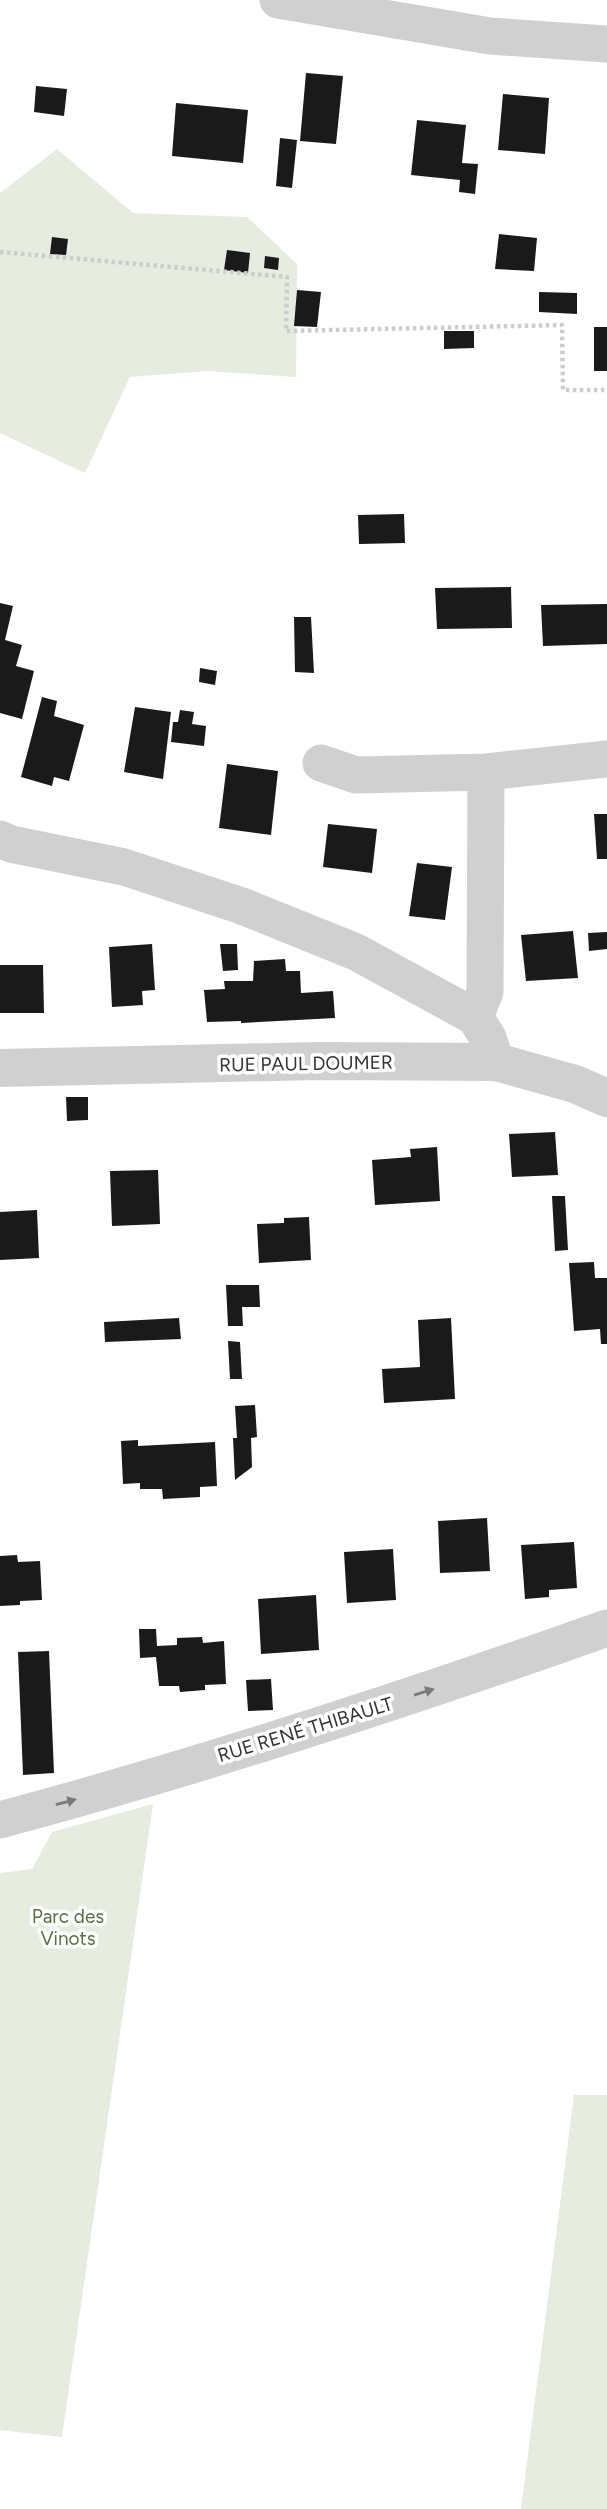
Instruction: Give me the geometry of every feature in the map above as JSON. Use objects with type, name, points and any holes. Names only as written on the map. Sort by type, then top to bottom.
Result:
[{"type":"street","points":[[278,0],[490,36],[607,44]]},
{"type":"street","points":[[321,763],[356,775],[486,772],[607,759]]},
{"type":"street","points":[[475,1017],[485,992],[486,772]]},
{"type":"street","points":[[0,839],[11,844],[124,867],[242,906],[356,952],[475,1017],[488,1038],[496,1062]]},
{"type":"street","name":"RUE PAUL DOUMER","points":[[0,1068],[317,1061],[496,1062],[575,1084],[607,1098]]},
{"type":"street","name":"RUE RENÉ THIBAULT","points":[[0,1820],[77,1799],[459,1681],[607,1628]]},
{"type":"path","points":[[0,252],[287,277],[286,331],[562,325],[563,390],[607,390]]},
{"type":"green space","points":[[57,149],[133,213],[247,217],[297,264],[296,377],[207,371],[130,377],[85,473],[0,433],[0,193]]},
{"type":"green space","name":"Parc des Vinots","points":[[153,1804],[62,2437],[0,2430],[0,1873],[32,1869],[52,1832]]},
{"type":"green space","points":[[574,2095],[607,2095],[607,2509],[521,2509]]},
{"type":"building","points":[[306,73],[343,76],[336,144],[300,141]]},
{"type":"building","points":[[36,86],[67,89],[64,116],[34,112]]},
{"type":"building","points":[[503,94],[549,98],[545,154],[498,150]]},
{"type":"building","points":[[176,103],[248,110],[243,163],[172,156]]},
{"type":"building","points":[[417,120],[466,125],[462,163],[478,164],[475,194],[459,192],[460,180],[411,175]]},
{"type":"building","points":[[280,138],[297,140],[292,188],[276,186]]},
{"type":"building","points":[[499,234],[537,238],[534,271],[495,269]]},
{"type":"building","points":[[52,237],[68,239],[66,255],[50,254]]},
{"type":"building","points":[[227,250],[250,253],[248,273],[224,270]]},
{"type":"building","points":[[265,256],[279,258],[278,270],[264,268]]},
{"type":"building","points":[[297,290],[321,292],[317,327],[294,326]]},
{"type":"building","points":[[539,292],[577,293],[577,314],[539,312]]},
{"type":"building","points":[[594,327],[607,327],[607,371],[594,371]]},
{"type":"building","points":[[444,331],[474,331],[474,348],[444,349]]},
{"type":"building","points":[[404,514],[405,543],[359,544],[358,515]]},
{"type":"building","points":[[511,587],[512,628],[437,629],[435,588]]},
{"type":"building","points":[[0,603],[13,606],[5,640],[22,645],[16,666],[34,671],[22,719],[0,713]]},
{"type":"building","points":[[607,604],[607,644],[543,646],[541,605]]},
{"type":"building","points":[[294,617],[311,617],[314,673],[295,672]]},
{"type":"building","points":[[200,668],[217,671],[215,685],[199,682]]},
{"type":"building","points":[[42,697],[57,701],[54,716],[84,725],[69,781],[54,777],[52,786],[21,777]]},
{"type":"building","points":[[135,707],[171,712],[163,779],[124,772]]},
{"type":"building","points":[[180,710],[194,712],[192,724],[206,726],[204,746],[171,742],[173,722],[178,722]]},
{"type":"building","points":[[227,764],[278,771],[271,835],[219,828]]},
{"type":"building","points":[[594,814],[607,814],[607,859],[597,859]]},
{"type":"building","points":[[328,824],[377,829],[372,873],[323,867]]},
{"type":"building","points":[[417,863],[452,867],[445,920],[409,916]]},
{"type":"building","points":[[573,931],[578,978],[526,981],[521,935]]},
{"type":"building","points":[[607,932],[607,949],[589,951],[588,933]]},
{"type":"building","points":[[152,944],[155,990],[142,991],[143,1005],[112,1007],[109,947]]},
{"type":"building","points":[[220,944],[237,944],[238,970],[223,971]]},
{"type":"building","points":[[285,959],[286,971],[300,971],[301,993],[333,991],[335,1018],[207,1022],[204,990],[225,989],[224,981],[253,981],[254,961]]},
{"type":"building","points":[[0,965],[43,965],[44,1013],[0,1013]]},
{"type":"building","points":[[66,1097],[88,1097],[88,1120],[67,1121]]},
{"type":"building","points":[[555,1132],[558,1175],[512,1177],[509,1134]]},
{"type":"building","points":[[437,1147],[440,1201],[375,1205],[372,1160],[411,1157],[410,1149]]},
{"type":"building","points":[[158,1170],[160,1224],[112,1226],[110,1171]]},
{"type":"building","points":[[552,1196],[565,1196],[568,1250],[555,1251]]},
{"type":"building","points":[[37,1210],[39,1258],[0,1260],[0,1212]]},
{"type":"building","points":[[309,1217],[311,1260],[259,1263],[257,1224],[284,1223],[284,1218]]},
{"type":"building","points":[[594,1262],[595,1278],[607,1278],[607,1344],[601,1344],[600,1329],[574,1331],[569,1263]]},
{"type":"building","points":[[226,1285],[259,1285],[260,1307],[242,1307],[243,1326],[228,1326]]},
{"type":"building","points":[[179,1318],[181,1339],[105,1342],[104,1322]]},
{"type":"building","points":[[451,1318],[455,1399],[384,1403],[382,1369],[420,1367],[418,1320]]},
{"type":"building","points":[[228,1341],[240,1342],[242,1379],[230,1379]]},
{"type":"building","points":[[255,1405],[257,1437],[251,1438],[252,1467],[235,1480],[235,1406]]},
{"type":"building","points":[[138,1440],[138,1446],[215,1442],[217,1486],[200,1487],[200,1497],[163,1499],[162,1489],[140,1489],[140,1483],[123,1484],[121,1441]]},
{"type":"building","points":[[487,1518],[490,1571],[440,1573],[438,1521]]},
{"type":"building","points":[[574,1542],[577,1588],[549,1590],[549,1597],[525,1599],[521,1545]]},
{"type":"building","points":[[393,1549],[396,1600],[347,1603],[344,1552]]},
{"type":"building","points":[[17,1555],[18,1562],[40,1561],[42,1600],[20,1601],[20,1605],[0,1606],[0,1556]]},
{"type":"building","points":[[316,1595],[319,1650],[261,1654],[258,1599]]},
{"type":"building","points":[[139,1629],[156,1629],[157,1646],[177,1645],[177,1638],[202,1637],[203,1643],[224,1641],[226,1684],[205,1685],[205,1690],[180,1692],[179,1686],[159,1686],[156,1657],[140,1658]]},
{"type":"building","points":[[49,1651],[54,1773],[23,1775],[18,1652]]},
{"type":"building","points":[[271,1679],[273,1710],[248,1711],[246,1680]]}]
